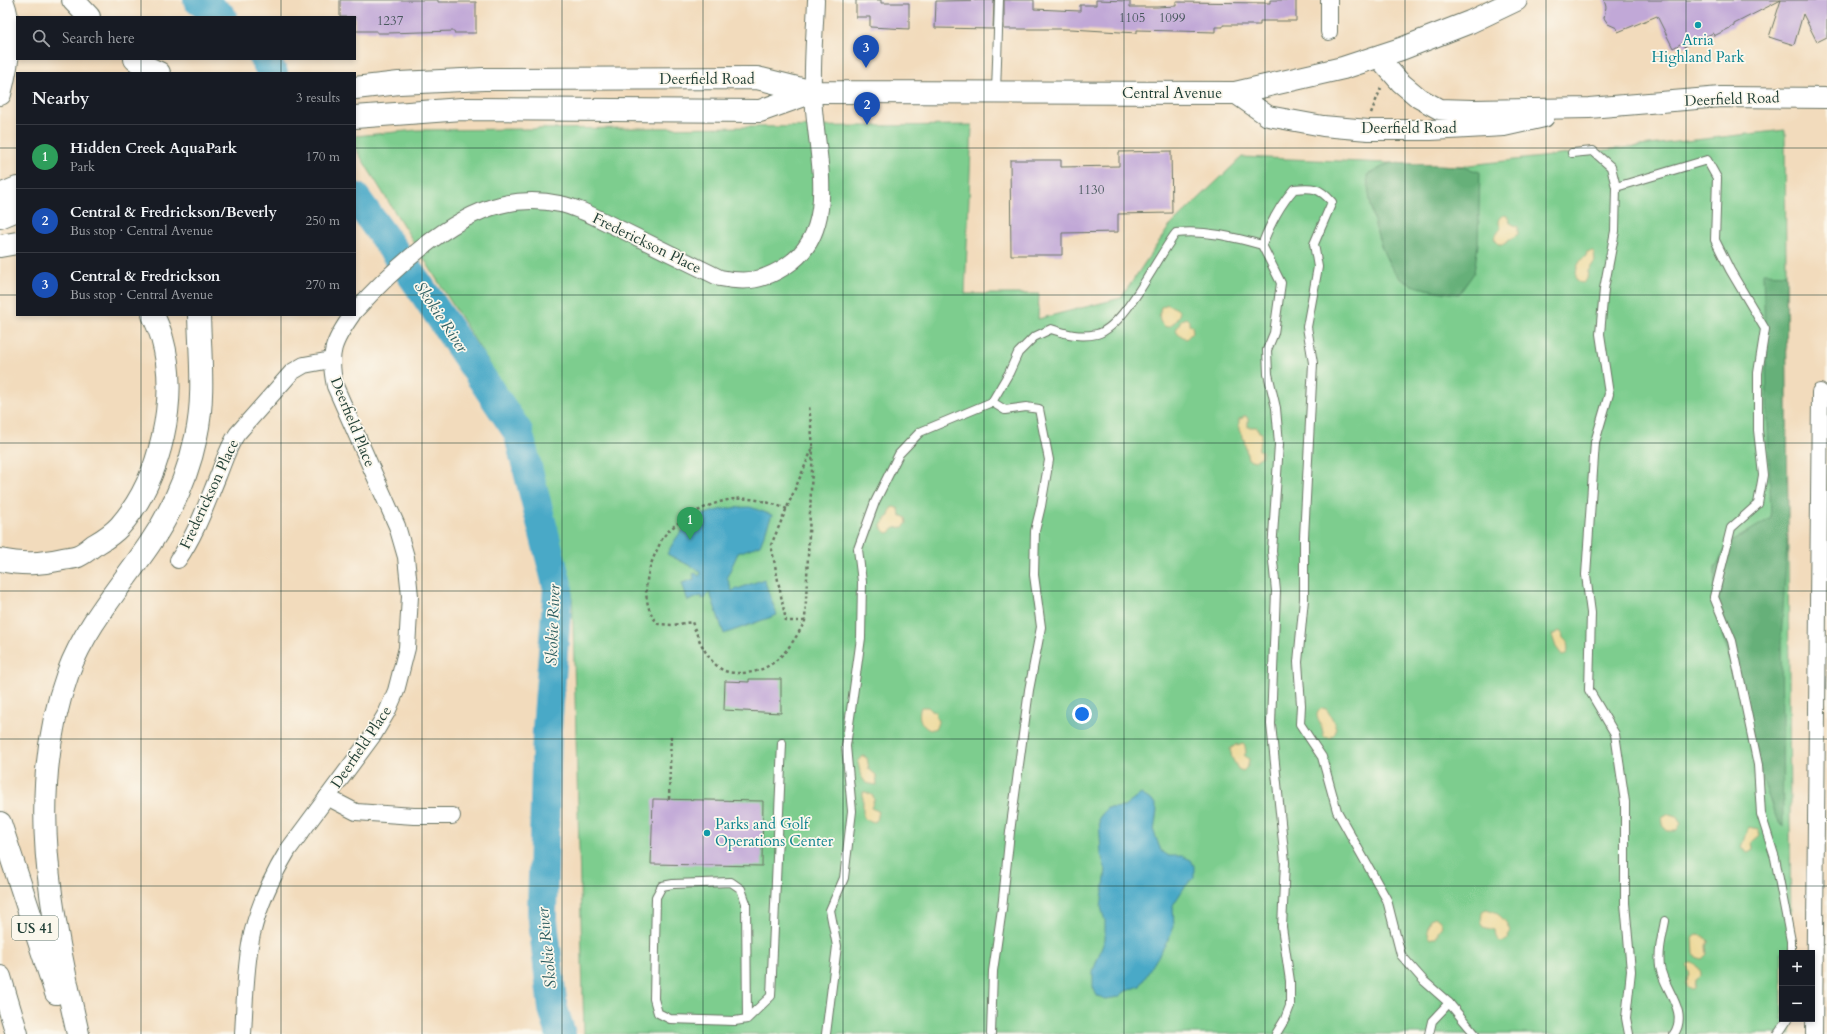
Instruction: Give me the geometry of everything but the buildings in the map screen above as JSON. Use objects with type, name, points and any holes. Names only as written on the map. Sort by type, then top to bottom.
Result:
[{"type":"main road","points":[[0,94],[8,62],[9,25],[2,0]]},
{"type":"main road","points":[[73,0],[88,16]]},
{"type":"main road","name":"Central Avenue","points":[[813,92],[1235,93],[1343,68],[1401,49],[1470,22],[1516,0]]},
{"type":"main road","points":[[136,60],[157,72]]},
{"type":"main road","name":"Deerfield Road","points":[[356,88],[399,83],[484,79],[757,78],[813,92]]},
{"type":"main road","name":"Deerfield Road","points":[[356,117],[462,109],[760,111],[813,92]]},
{"type":"main road","points":[[0,195],[16,188]]},
{"type":"main road","points":[[0,217],[16,210]]},
{"type":"main road","points":[[0,246],[16,244]]},
{"type":"main road","points":[[0,560],[13,563],[39,564],[78,556],[109,536],[119,527],[131,512],[148,484],[159,453],[165,428],[168,387],[166,363],[162,337],[153,316]]},
{"type":"main road","points":[[78,1034],[59,948],[48,881],[45,837],[45,793],[48,751],[56,711],[69,672],[82,643],[163,523],[186,474],[196,436],[201,392],[199,316]]},
{"type":"main road","name":"US 41","points":[[0,823],[69,1034]]},
{"type":"main road","points":[[0,977],[17,1034]]},
{"type":"street","name":"Frederickson Place","points":[[356,310],[376,287],[440,234],[474,214],[500,205],[529,200],[555,203],[589,214],[720,278],[737,281],[753,280],[773,274],[796,260],[810,242],[818,221],[822,197],[813,92],[816,0]]},
{"type":"street","points":[[1329,0],[1329,32]]},
{"type":"street","name":"Deerfield Road","points":[[1378,56],[1400,82],[1419,98],[1439,109],[1473,110],[1589,108],[1721,97],[1827,98]]},
{"type":"street","name":"Deerfield Road","points":[[1235,93],[1268,116],[1323,126],[1368,130],[1432,130],[1504,126],[1589,108]]},
{"type":"street","points":[[331,360],[336,338],[351,316]]},
{"type":"street","name":"Frederickson Place","points":[[178,560],[189,544],[230,444],[237,434],[292,372],[304,365],[331,360]]},
{"type":"street","name":"Deerfield Place","points":[[243,1034],[246,972],[252,934],[261,906],[280,863],[288,850],[374,734],[387,712],[396,690],[407,648],[410,596],[406,557],[397,526],[335,386],[331,360]]},
{"type":"street","points":[[1814,1034],[1821,977],[1820,392]]},
{"type":"street","points":[[327,797],[356,812],[414,816],[452,816]]},
{"type":"lane","points":[[996,93],[999,0]]},
{"type":"lane","points":[[1572,154],[1593,151],[1611,167],[1616,187],[1615,231],[1604,289],[1600,334],[1609,394],[1594,442],[1586,575],[1591,613],[1589,690],[1614,734],[1625,802],[1625,903],[1631,971],[1626,1018],[1629,1034]]},
{"type":"lane","points":[[1616,187],[1707,160],[1718,178],[1715,240],[1730,270],[1765,329],[1758,373],[1758,430],[1762,476],[1758,504],[1731,528],[1714,597],[1732,640],[1758,765],[1761,814],[1775,858],[1791,941],[1791,950]]},
{"type":"lane","points":[[1262,245],[1276,212],[1294,189],[1311,187],[1326,195],[1332,202],[1314,244],[1318,267],[1308,327],[1313,363],[1304,537],[1304,599],[1298,662],[1301,705],[1300,724],[1322,757],[1337,811],[1387,900],[1401,955],[1424,981],[1449,1003],[1475,1034]]},
{"type":"lane","points":[[826,1034],[837,946],[830,910],[844,878],[852,811],[846,746],[861,638],[862,582],[858,549],[874,502],[899,454],[920,432],[992,402],[1009,373],[1018,353],[1034,337],[1051,328],[1071,336],[1098,334],[1113,324],[1129,306],[1166,246],[1176,234],[1191,232],[1229,236],[1262,245],[1281,283],[1274,333],[1267,350],[1268,374],[1276,408],[1279,444],[1272,551],[1276,591],[1271,724],[1285,862],[1282,927],[1290,981],[1290,1006],[1285,1020],[1276,1034]]},
{"type":"lane","points":[[991,1034],[993,971],[1002,909],[1010,832],[1029,690],[1041,627],[1034,575],[1035,531],[1049,460],[1039,408],[1026,407],[1004,410],[992,402]]},
{"type":"lane","points":[[747,1019],[746,903],[742,889],[731,882],[674,884],[662,886],[656,897],[654,999],[658,1012],[670,1020],[735,1021],[747,1019],[771,996],[782,743]]},
{"type":"lane","points":[[1665,921],[1659,951],[1660,969],[1679,1014],[1679,1025],[1674,1034]]},
{"type":"lane","points":[[1429,1034],[1432,1021],[1449,1003]]},
{"type":"lane","points":[[1778,1034],[1786,1022]]},
{"type":"path","points":[[1369,118],[1384,83]]},
{"type":"path","points":[[786,508],[750,498],[725,500],[705,506],[664,537],[652,560],[645,586],[647,604],[651,616],[658,624],[673,625],[692,622],[698,639],[710,659],[722,669],[735,673],[752,673],[768,667],[792,644],[805,621],[813,447],[809,405]]},
{"type":"path","points":[[805,621],[786,620],[771,546],[813,447]]},
{"type":"path","points":[[669,799],[671,733]]},
{"type":"green space","points":[[972,125],[965,294],[1039,294],[1038,319],[1121,298],[1169,227],[1242,157],[1460,166],[1785,130],[1791,950],[1779,950],[1779,1022],[1791,1022],[1791,1034],[584,1034],[572,587],[530,429],[356,150],[356,136],[417,130]]},
{"type":"green space","points":[[1390,163],[1460,166],[1480,172],[1478,245],[1474,273],[1459,294],[1427,289],[1410,284],[1398,276],[1391,267],[1380,242],[1372,214],[1367,175]]},
{"type":"green space","points":[[1763,273],[1786,274],[1788,530],[1781,639],[1783,827],[1774,813],[1758,765],[1742,696],[1723,637],[1714,597],[1715,568],[1729,543],[1771,518]]},
{"type":"sand","points":[[1505,215],[1508,217],[1510,223],[1518,227],[1518,234],[1504,244],[1498,244],[1494,238],[1501,228],[1499,223],[1500,217]]},
{"type":"sand","points":[[1587,252],[1594,252],[1595,261],[1588,271],[1587,279],[1583,283],[1578,282],[1576,279],[1576,272],[1578,266],[1586,256]]},
{"type":"sand","points":[[1166,304],[1177,309],[1179,313],[1173,324],[1166,327],[1161,323],[1159,316],[1161,307],[1165,306]]},
{"type":"sand","points":[[1186,318],[1189,321],[1189,325],[1192,326],[1193,332],[1186,339],[1176,330],[1181,320]]},
{"type":"sand","points":[[1243,416],[1246,416],[1248,419],[1248,427],[1257,427],[1259,432],[1262,433],[1259,450],[1262,451],[1262,456],[1255,461],[1248,459],[1244,439],[1239,430],[1239,419],[1243,418]]},
{"type":"sand","points":[[894,507],[899,509],[900,515],[906,518],[907,523],[903,527],[895,528],[889,533],[882,528],[881,525],[889,516],[891,508]]},
{"type":"sand","points":[[1559,631],[1562,633],[1563,638],[1567,642],[1568,650],[1566,654],[1562,655],[1556,647],[1552,635]]},
{"type":"sand","points":[[921,707],[928,707],[932,711],[935,711],[936,717],[939,719],[936,728],[930,730],[922,724],[919,714]]},
{"type":"sand","points":[[1322,708],[1326,709],[1335,725],[1336,732],[1331,738],[1324,737],[1317,716]]},
{"type":"sand","points":[[1237,744],[1237,746],[1243,744],[1245,746],[1246,753],[1244,755],[1249,759],[1248,766],[1243,771],[1238,769],[1232,758],[1230,749]]},
{"type":"sand","points":[[863,756],[867,758],[869,769],[876,775],[876,785],[866,783],[861,776],[858,762]]},
{"type":"sand","points":[[863,792],[873,796],[874,800],[871,808],[878,811],[876,821],[874,822],[863,817]]},
{"type":"sand","points":[[1669,814],[1676,816],[1681,824],[1677,831],[1667,831],[1664,827],[1662,818]]},
{"type":"sand","points":[[1748,827],[1758,829],[1760,835],[1752,842],[1753,849],[1748,852],[1741,848]]},
{"type":"sand","points":[[1486,909],[1494,912],[1505,921],[1510,933],[1508,935],[1509,938],[1505,941],[1500,942],[1496,937],[1495,930],[1483,927],[1481,924],[1482,912]]},
{"type":"sand","points":[[1435,917],[1440,921],[1442,926],[1438,931],[1436,938],[1431,939],[1428,934],[1428,927],[1430,919]]},
{"type":"sand","points":[[1697,935],[1704,936],[1708,941],[1706,946],[1707,954],[1702,959],[1696,957],[1694,953],[1693,938]]},
{"type":"sand","points":[[1690,963],[1694,963],[1701,972],[1701,976],[1695,981],[1694,988],[1691,989],[1686,986],[1686,982],[1690,974],[1687,966]]},
{"type":"water","points":[[750,507],[772,515],[760,545],[738,553],[727,577],[732,591],[764,579],[777,615],[724,634],[710,593],[705,595],[706,598],[702,599],[701,596],[688,601],[682,583],[694,579],[693,574],[696,573],[698,576],[701,574],[700,571],[667,554],[674,541],[682,531],[700,517],[710,512],[722,509]]},
{"type":"water","points":[[1141,794],[1154,802],[1157,810],[1154,832],[1161,851],[1169,856],[1182,856],[1191,860],[1194,866],[1194,877],[1184,888],[1173,905],[1174,927],[1168,940],[1140,986],[1126,991],[1118,997],[1106,999],[1097,996],[1093,987],[1093,971],[1105,939],[1105,921],[1101,907],[1106,871],[1101,854],[1099,818],[1107,808],[1124,807]]},
{"type":"waterway","name":"Skokie River","points":[[198,0],[221,16]]},
{"type":"waterway","name":"Skokie River","points":[[265,60],[272,72]]},
{"type":"waterway","name":"Skokie River","points":[[356,198],[416,281],[518,432],[558,588],[547,729],[542,912],[553,1009],[561,1034]]},
{"type":"place","name":"Atria Highland Park","points":[[1698,25]]},
{"type":"place","name":"Central & Fredrickson","points":[[866,68]]},
{"type":"place","name":"Central & Fredrickson/Beverly","points":[[867,125]]},
{"type":"place","name":"Hidden Creek AquaPark","points":[[690,540]]},
{"type":"place","name":"Parks and Golf Operations Center","points":[[707,833]]}]
